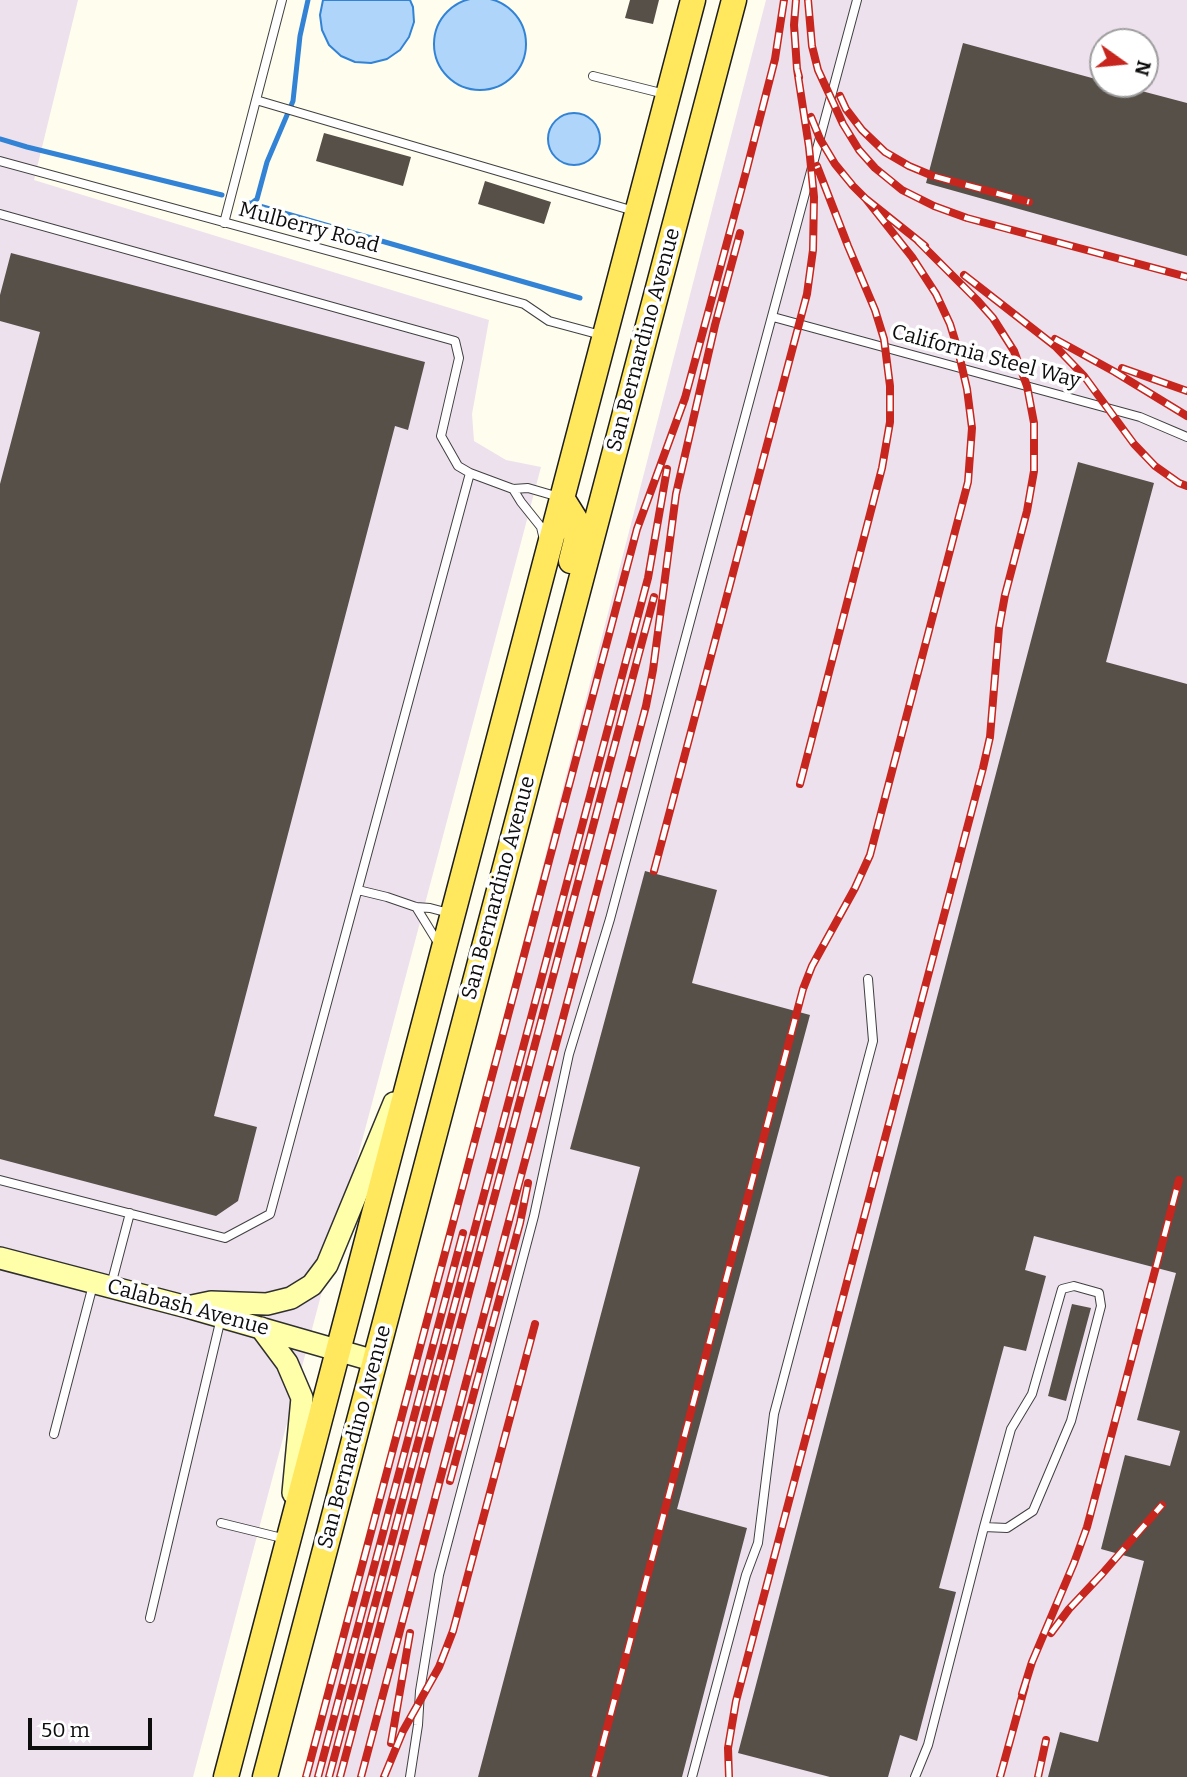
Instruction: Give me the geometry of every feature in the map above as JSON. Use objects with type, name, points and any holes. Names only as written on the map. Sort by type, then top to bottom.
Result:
[{"type":"main road","name":"San Bernardino Avenue","points":[[226,1777],[693,0]]},
{"type":"main road","name":"San Bernardino Avenue","points":[[265,1777],[734,0]]},
{"type":"main road","points":[[533,760],[539,681],[576,541],[577,522],[562,498]]},
{"type":"main road","points":[[421,1184],[431,1095],[467,954],[453,914]]},
{"type":"street","points":[[187,1307],[211,1302],[267,1304],[290,1298],[312,1285],[327,1265],[419,1043]]},
{"type":"street","name":"Calabash Avenue","points":[[0,1258],[187,1307],[375,1361]]},
{"type":"street","points":[[261,1328],[287,1363],[302,1398],[289,1540]]},
{"type":"lane","points":[[224,223],[282,0]]},
{"type":"lane","points":[[410,1777],[420,1691],[439,1575],[534,1216],[573,1041],[610,919],[857,0]]},
{"type":"lane","points":[[593,76],[668,95]]},
{"type":"lane","points":[[256,100],[637,212]]},
{"type":"lane","name":"Mulberry Road","points":[[0,161],[524,304],[549,321],[605,336]]},
{"type":"lane","points":[[0,214],[456,341],[459,358],[441,436],[458,466],[513,489],[528,488],[562,498]]},
{"type":"lane","name":"California Steel Way","points":[[773,317],[1140,417],[1187,437]]},
{"type":"lane","points":[[0,1180],[225,1238],[270,1214],[470,473]]},
{"type":"lane","points":[[513,489],[541,527],[547,555]]},
{"type":"lane","points":[[358,890],[416,907],[453,914]]},
{"type":"lane","points":[[416,907],[443,952]]},
{"type":"lane","points":[[692,1777],[746,1575],[758,1543],[774,1414],[873,1041],[868,979]]},
{"type":"lane","points":[[54,1434],[102,1285],[130,1213]]},
{"type":"lane","points":[[915,1777],[928,1745],[984,1527],[1011,1429],[1032,1394],[1062,1289],[1074,1286],[1099,1293],[1101,1306],[1071,1421],[1033,1511],[1007,1528],[984,1527]]},
{"type":"lane","points":[[149,1618],[221,1317]]},
{"type":"lane","points":[[221,1524],[289,1540]]},
{"type":"shaded area","points":[[0,0],[78,0],[34,180],[489,320],[472,414],[474,441],[506,460],[541,467],[193,1777],[0,1777]]},
{"type":"shaded area","points":[[766,0],[1187,0],[1187,1777],[308,1777]]},
{"type":"water","points":[[480,-2],[498,2],[512,12],[522,26],[526,44],[522,62],[512,76],[498,86],[480,90],[462,86],[448,76],[438,62],[434,44],[438,26],[448,12],[462,2]]},
{"type":"water","points":[[323,0],[410,0],[414,22],[409,37],[400,50],[387,59],[371,63],[355,62],[341,56],[329,45],[322,30],[320,15]]},
{"type":"water","points":[[574,113],[584,115],[592,121],[598,129],[598,149],[592,157],[584,163],[574,165],[564,163],[556,157],[550,149],[548,139],[550,129],[556,121],[564,115]]},
{"type":"building","points":[[630,0],[659,0],[653,24],[625,18]]},
{"type":"building","points":[[963,43],[1089,77],[1089,98],[1159,98],[1159,96],[1187,103],[1187,256],[926,183]]},
{"type":"building","points":[[324,133],[411,157],[403,186],[316,161]]},
{"type":"building","points":[[485,181],[551,202],[544,224],[478,204]]},
{"type":"building","points":[[11,253],[425,362],[408,430],[395,426],[214,1116],[257,1127],[238,1201],[216,1216],[0,1159],[0,484],[40,332],[0,321],[0,295]]},
{"type":"building","points":[[1078,462],[1154,483],[1106,662],[1187,684],[1187,1777],[1048,1777],[1060,1732],[1098,1742],[1144,1561],[1101,1549],[1125,1455],[1170,1466],[1180,1431],[1137,1420],[1176,1273],[1034,1236],[1025,1270],[1046,1276],[1026,1351],[1004,1346],[939,1588],[956,1592],[917,1741],[900,1735],[888,1777],[830,1777],[738,1753]]},
{"type":"building","points":[[645,871],[717,890],[692,983],[810,1015],[677,1509],[747,1528],[682,1777],[478,1777],[640,1167],[570,1149]]},
{"type":"building","points":[[1072,1304],[1091,1308],[1066,1401],[1048,1396]]},
{"type":"waterway","points":[[252,203],[257,199],[267,162],[293,101],[300,36],[308,0]]},
{"type":"waterway","points":[[0,139],[222,195]]},
{"type":"waterway","points":[[249,203],[580,298]]},
{"type":"railway","points":[[306,1777],[637,529],[685,398],[746,172],[775,59],[784,0]]},
{"type":"railway","points":[[796,0],[794,25],[799,77]]},
{"type":"railway","points":[[808,0],[812,46],[818,70],[843,124],[859,150],[875,168],[902,190],[967,218],[1187,277]]},
{"type":"railway","points":[[654,871],[807,294],[813,250],[814,197],[797,69]]},
{"type":"railway","points":[[840,96],[862,130],[885,152],[909,166],[933,176],[1029,202]]},
{"type":"railway","points":[[811,117],[835,164],[853,186],[925,246]]},
{"type":"railway","points":[[800,784],[882,468],[890,422],[890,386],[884,339],[817,166]]},
{"type":"railway","points":[[594,1777],[803,989],[812,966],[870,855],[968,482],[972,428],[967,389],[950,324],[936,294],[912,257],[866,199]]},
{"type":"railway","points":[[361,1777],[646,706],[676,494],[715,325],[740,233]]},
{"type":"railway","points":[[729,1777],[728,1748],[736,1701],[983,768],[990,737],[999,628],[1034,471],[1034,423],[1027,386],[1014,351],[993,318],[918,241]]},
{"type":"railway","points":[[964,275],[1055,346],[1084,376],[1134,444],[1155,466],[1187,486]]},
{"type":"railway","points":[[1055,339],[1187,416]]},
{"type":"railway","points":[[1122,368],[1187,391]]},
{"type":"railway","points":[[329,1777],[648,578],[667,469]]},
{"type":"railway","points":[[340,1777],[654,597]]},
{"type":"railway","points":[[1022,1694],[1032,1662],[1087,1527],[1179,1180]]},
{"type":"railway","points":[[450,1481],[520,1223],[528,1183]]},
{"type":"railway","points":[[318,1777],[463,1233]]},
{"type":"railway","points":[[384,1777],[403,1731],[439,1667],[453,1631],[535,1324]]},
{"type":"railway","points":[[1051,1633],[1069,1609],[1162,1505]]},
{"type":"railway","points":[[391,1743],[410,1633]]},
{"type":"railway","points":[[1000,1777],[1025,1686]]},
{"type":"railway","points":[[1038,1777],[1046,1740]]}]
